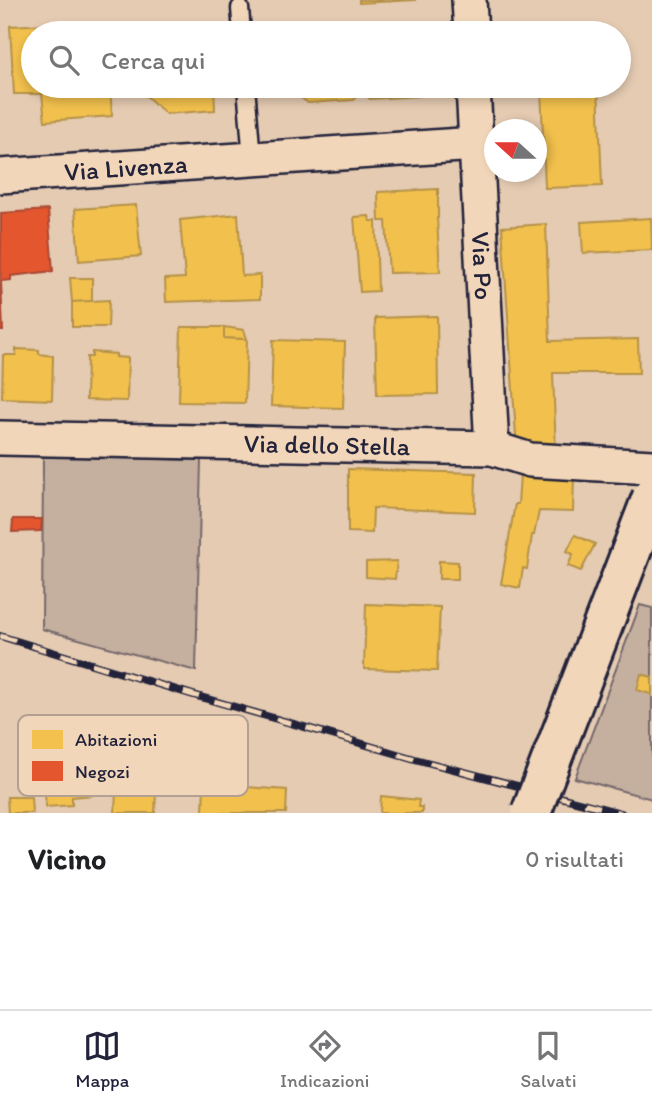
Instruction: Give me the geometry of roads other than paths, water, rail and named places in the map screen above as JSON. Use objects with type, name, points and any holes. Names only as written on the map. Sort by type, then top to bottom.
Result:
[{"type":"main road","points":[[531,813],[652,497]]},
{"type":"street","points":[[469,0],[470,21]]},
{"type":"street","name":"Via Po","points":[[474,98],[492,448]]},
{"type":"street","name":"Via Livenza","points":[[0,176],[476,144]]},
{"type":"street","name":"Via dello Stella","points":[[0,438],[492,448],[530,460],[652,467]]},
{"type":"lane","points":[[240,8],[241,21]]},
{"type":"lane","points":[[247,98],[252,159]]},
{"type":"railway","points":[[0,636],[415,759],[621,813]]}]
